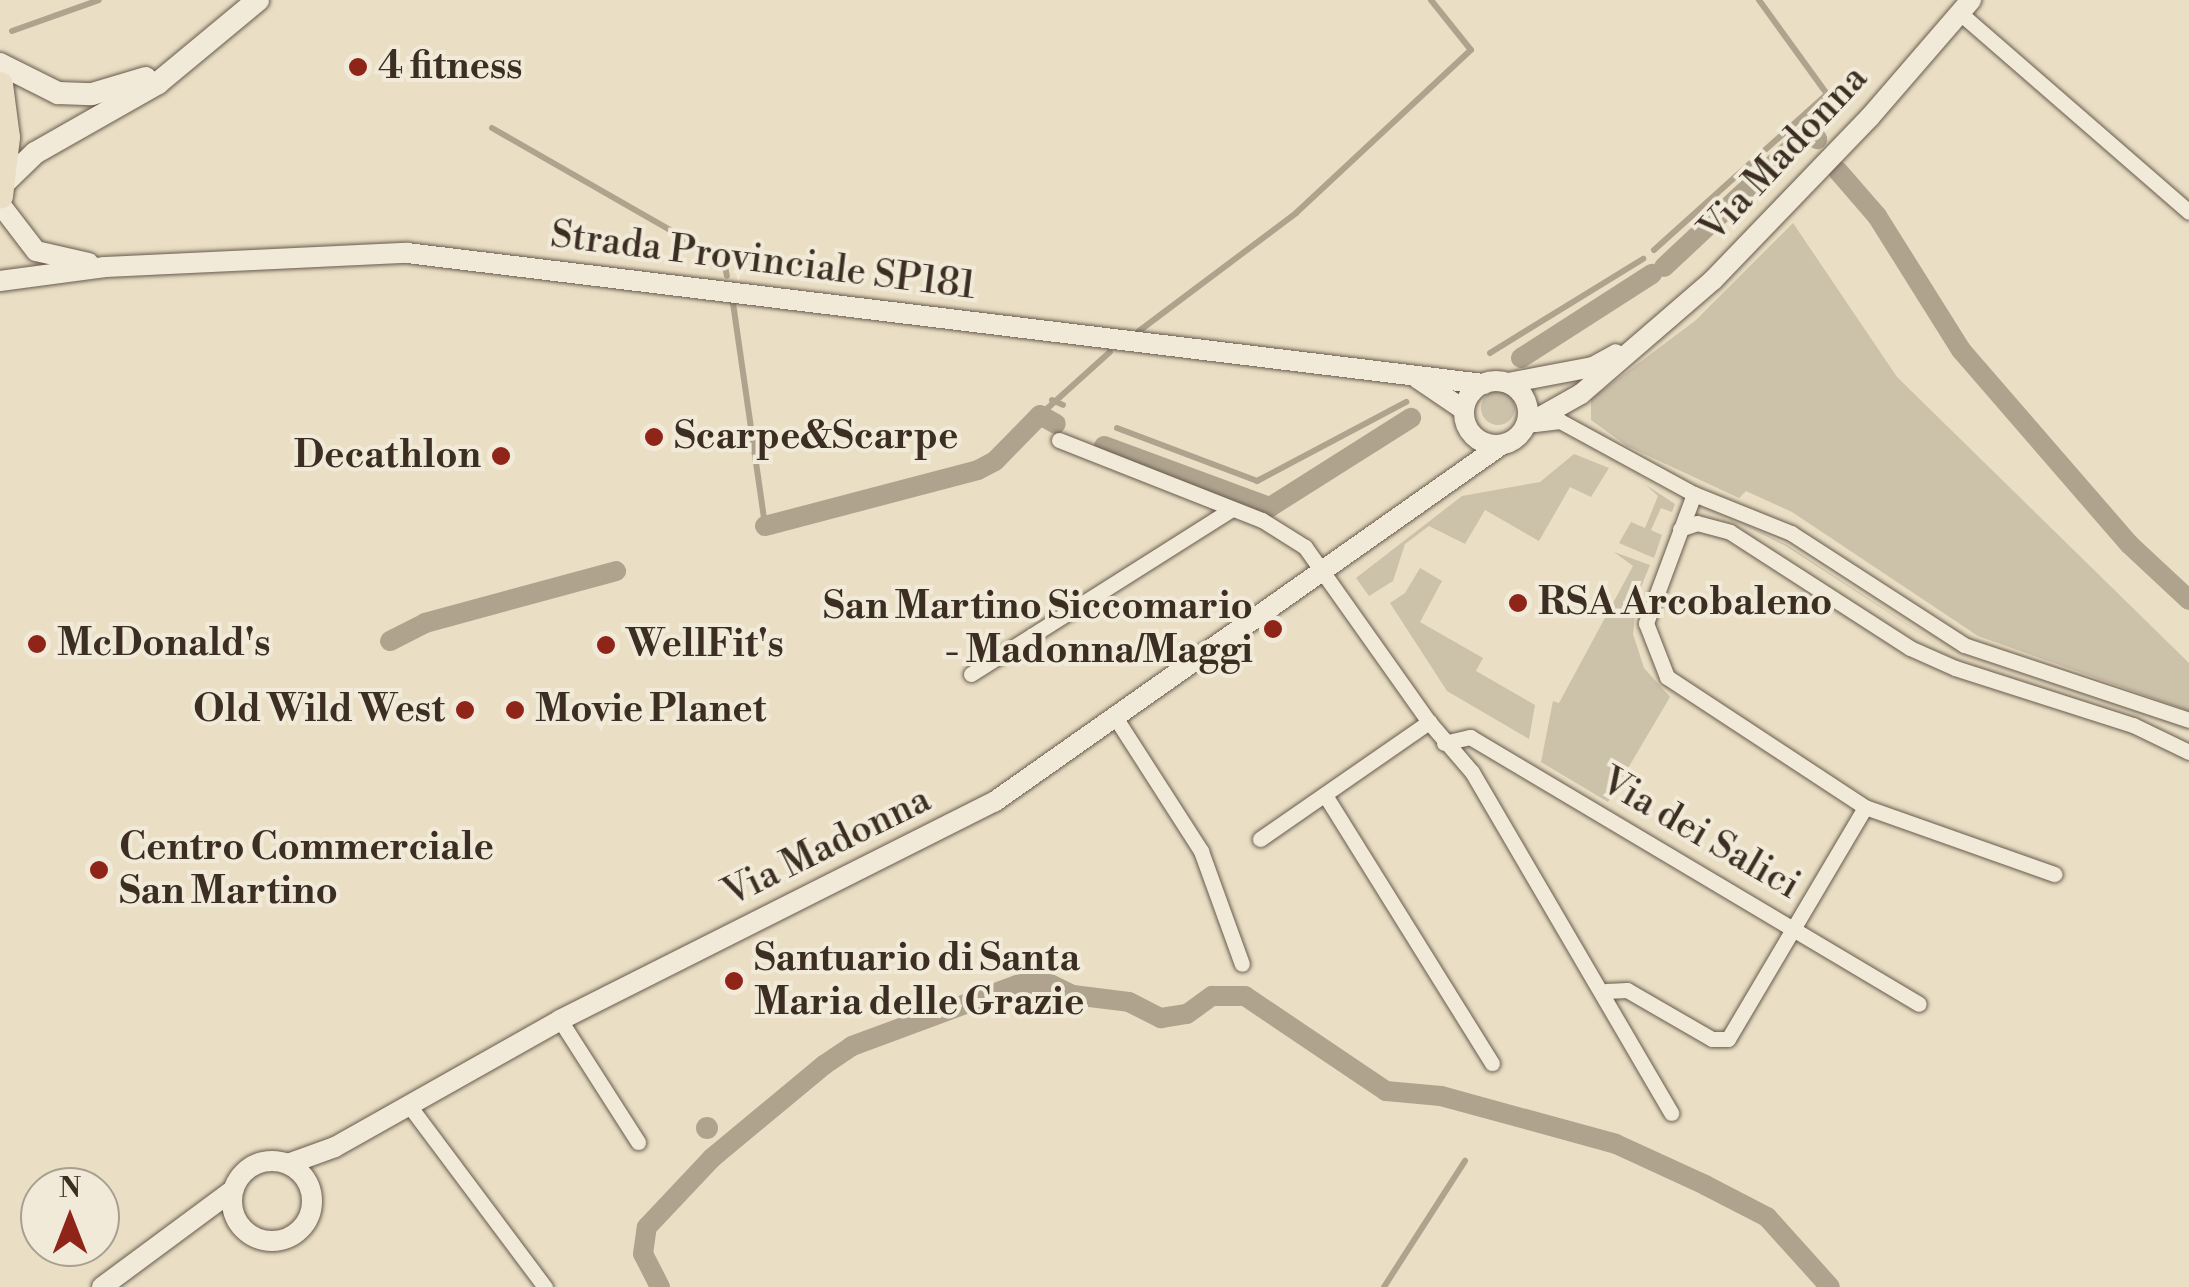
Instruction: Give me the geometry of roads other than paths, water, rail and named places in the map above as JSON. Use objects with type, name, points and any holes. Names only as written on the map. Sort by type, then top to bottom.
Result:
[{"type":"main road","points":[[1,194],[35,153],[142,95],[258,0]]},
{"type":"main road","points":[[0,64],[40,89],[92,94],[178,66]]},
{"type":"main road","points":[[0,84],[8,137],[1,194]]},
{"type":"street","points":[[1965,6],[2189,212]]},
{"type":"street","name":"Via Madonna","points":[[1652,336],[1870,117],[1965,6]]},
{"type":"street","name":"Strada Provinciale SP181","points":[[1,194],[36,251],[105,267]]},
{"type":"street","name":"Strada Provinciale SP181","points":[[0,281],[105,267],[407,253],[1484,384]]},
{"type":"street","points":[[1652,336],[1578,396],[1502,445],[1488,444],[1466,419],[1484,384],[1508,384],[1592,367],[1652,336]]},
{"type":"street","name":"Strada Provinciale SP181","points":[[1411,375],[1466,419]]},
{"type":"street","points":[[1508,384],[1528,406],[1526,426]]},
{"type":"street","points":[[1578,396],[1581,434]]},
{"type":"street","name":"Via Madonna","points":[[1438,487],[1463,458],[1466,419]]},
{"type":"street","points":[[1526,426],[1560,421],[1694,494],[1790,533],[1964,645],[2189,720]]},
{"type":"street","points":[[1059,440],[1286,533],[1325,569],[1428,722],[1472,772],[1606,992],[1672,1113]]},
{"type":"street","name":"Via Madonna","points":[[158,1252],[233,1190],[258,1163],[288,1164],[336,1147],[560,1020],[961,821],[1116,720],[1502,445]]},
{"type":"street","points":[[1694,494],[1649,606],[1646,624],[1656,661],[1682,691],[1866,807],[2054,874]]},
{"type":"street","points":[[1722,505],[1730,532]]},
{"type":"street","points":[[971,674],[1230,510]]},
{"type":"street","points":[[1680,529],[1696,523],[1730,532],[1910,648],[2133,726],[2189,752]]},
{"type":"street","points":[[1116,720],[1201,852],[1242,964]]},
{"type":"street","points":[[1260,839],[1428,722]]},
{"type":"street","name":"Via dei Salici","points":[[1444,742],[1470,737],[1919,1004]]},
{"type":"street","points":[[1325,795],[1492,1064]]},
{"type":"street","points":[[1606,992],[1627,990],[1725,1041],[1866,807]]},
{"type":"street","points":[[560,1020],[638,1142]]},
{"type":"street","points":[[408,1104],[545,1287]]},
{"type":"street","name":"Via Madonna","points":[[102,1287],[210,1226],[242,1227],[271,1241],[294,1235],[312,1211],[307,1180],[336,1147]]},
{"type":"street","points":[[288,1164],[307,1180]]},
{"type":"street","points":[[233,1190],[242,1227]]},
{"type":"waterway","points":[[12,31],[99,0]]},
{"type":"waterway","points":[[1139,331],[1296,213],[1471,50],[1431,0]]},
{"type":"waterway","points":[[1654,250],[1827,94],[1759,0]]},
{"type":"waterway","points":[[492,128],[724,261],[727,276]]},
{"type":"waterway","points":[[1664,267],[1807,133],[1817,139]]},
{"type":"waterway","points":[[1838,171],[1877,216],[1961,350],[2129,544],[2189,600]]},
{"type":"waterway","points":[[1490,353],[1643,259]]},
{"type":"waterway","points":[[1521,358],[1652,274]]},
{"type":"waterway","points":[[733,303],[765,526]]},
{"type":"waterway","points":[[1040,415],[1110,352]]},
{"type":"waterway","points":[[1052,400],[1063,405]]},
{"type":"waterway","points":[[1117,428],[1257,481],[1406,402]]},
{"type":"waterway","points":[[765,526],[978,470],[995,461],[1040,415],[1056,424]]},
{"type":"waterway","points":[[1104,446],[1270,507],[1411,418]]},
{"type":"waterway","points":[[390,641],[425,623],[616,571]]},
{"type":"waterway","points":[[660,1287],[643,1254],[647,1227],[712,1158],[852,1046],[1020,984],[1050,984],[1073,995],[1129,1002],[1161,1018],[1187,1014],[1212,996],[1245,996],[1386,1091],[1441,1096],[1616,1144],[1705,1185],[1767,1217],[1830,1287]]},
{"type":"waterway","points":[[1384,1287],[1465,1161]]},
{"type":"place","name":"4 fitness","points":[[358,67]]},
{"type":"place","name":"Scarpe&Scarpe","points":[[654,437]]},
{"type":"place","name":"Decathlon","points":[[501,456]]},
{"type":"place","name":"RSA Arcobaleno","points":[[1518,603]]},
{"type":"place","name":"San Martino Siccomario - Madonna/Maggi","points":[[1273,629]]},
{"type":"place","name":"McDonald's","points":[[37,644]]},
{"type":"place","name":"WellFit's","points":[[606,645]]},
{"type":"place","name":"Old Wild West","points":[[465,710]]},
{"type":"place","name":"Movie Planet","points":[[515,710]]},
{"type":"place","name":"Centro Commerciale San Martino","points":[[99,870]]},
{"type":"place","name":"Santuario di Santa Maria delle Grazie","points":[[734,981]]}]
